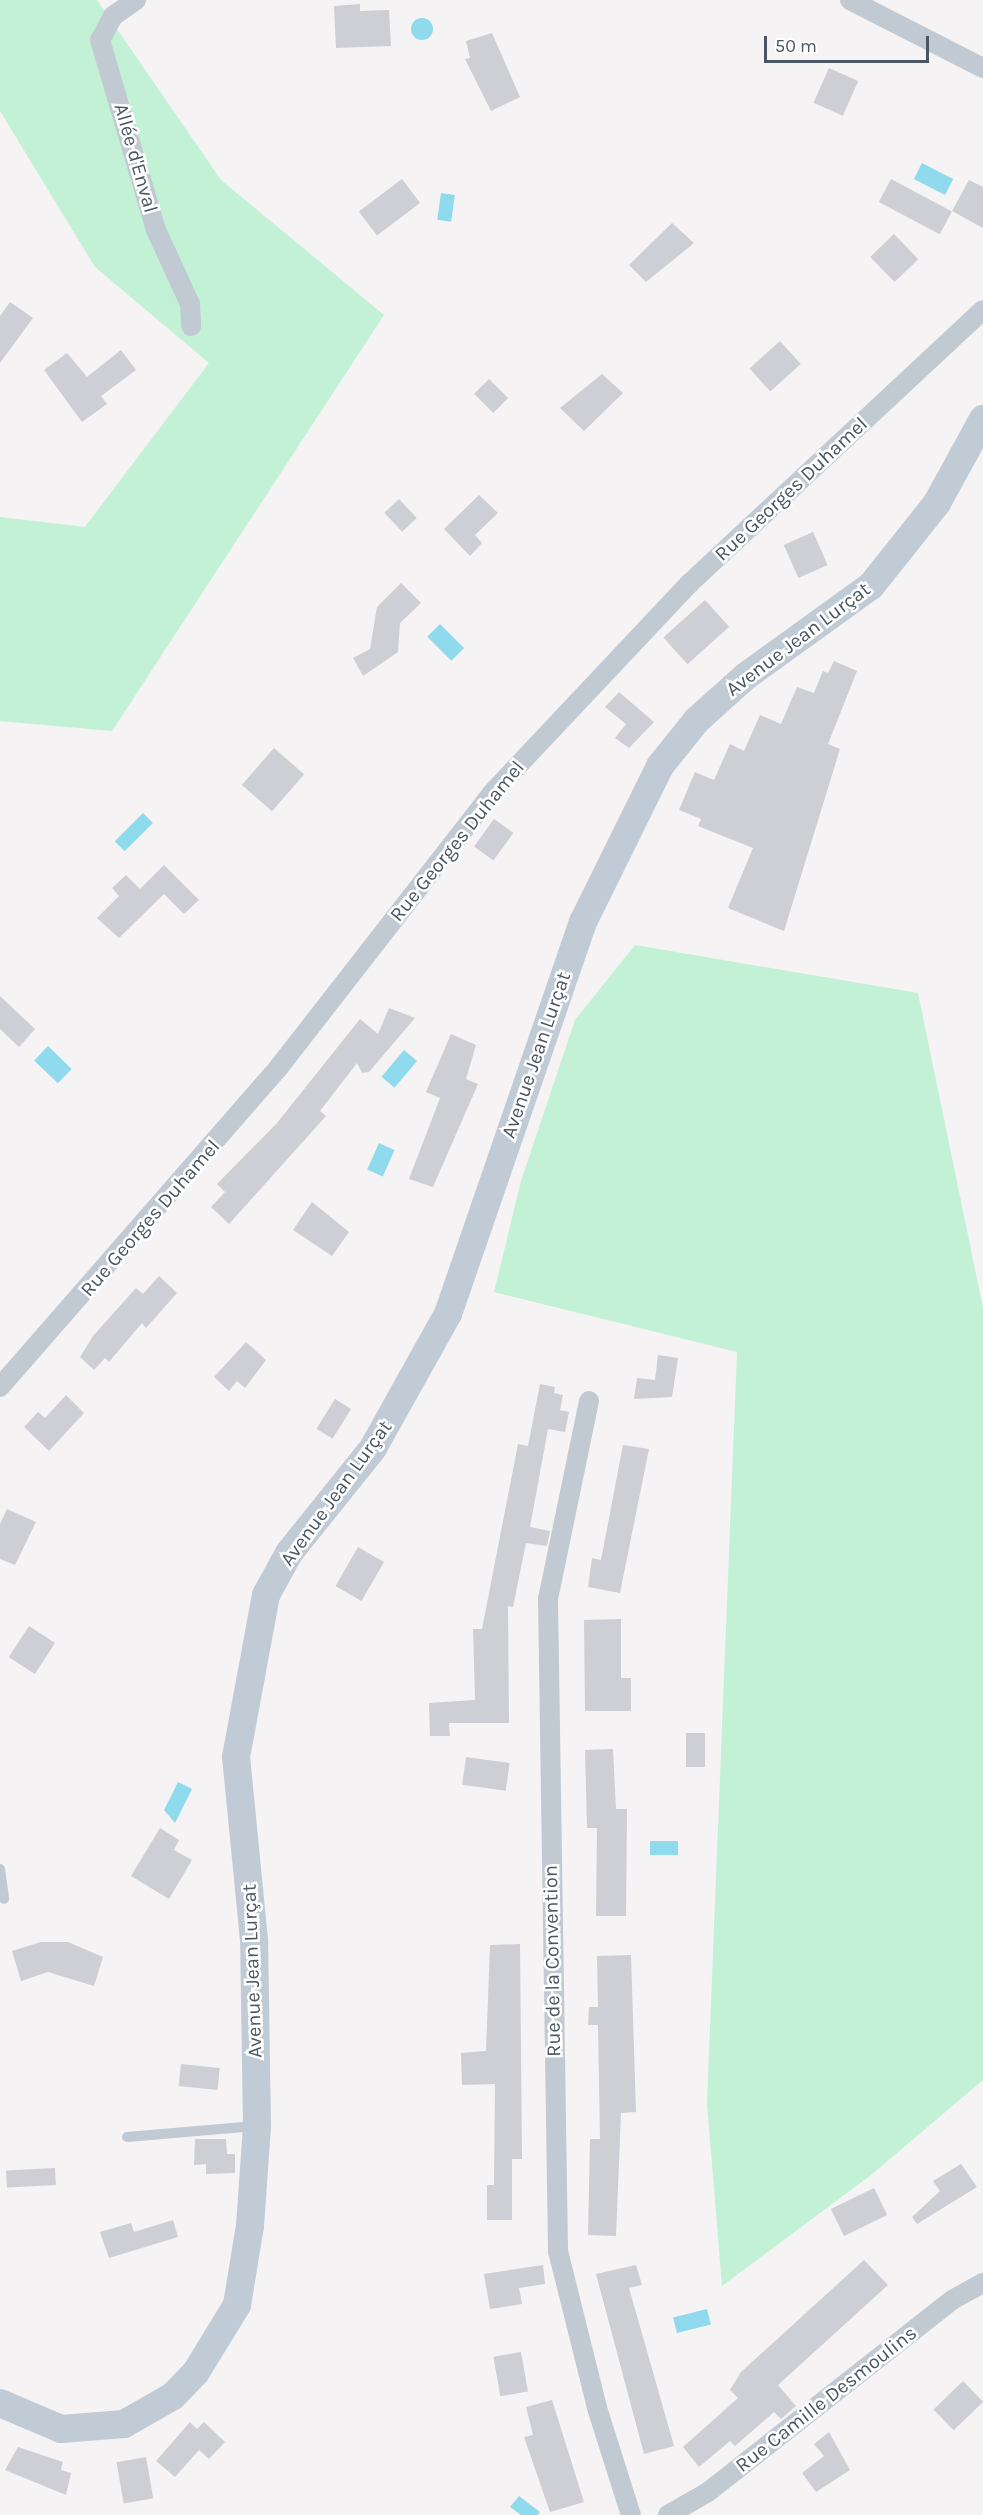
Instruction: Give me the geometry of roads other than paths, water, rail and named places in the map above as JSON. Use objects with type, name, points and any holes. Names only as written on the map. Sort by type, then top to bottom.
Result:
[{"type":"main road","name":"Avenue Jean Lurçat","points":[[0,2403],[61,2429],[96,2430],[147,2414],[196,2372],[237,2305],[257,2126],[254,1940],[236,1757],[266,1595],[289,1553],[373,1448],[448,1314],[583,922],[660,765],[697,720],[746,676],[871,586],[937,503],[983,419]]},
{"type":"street","name":"Allée d'Enval","points":[[136,0],[113,16],[100,40],[156,230],[190,304],[191,326]]},
{"type":"street","points":[[850,0],[983,68]]},
{"type":"street","name":"Rue Georges Duhamel","points":[[0,1387],[279,1067],[492,793],[690,583],[983,310]]},
{"type":"street","name":"Rue de la Convention","points":[[589,1401],[548,1599],[558,2251],[597,2408],[631,2515]]},
{"type":"street","name":"Rue Camille Desmoulins","points":[[668,2515],[708,2492],[952,2300],[983,2283]]},
{"type":"lane","points":[[0,1869],[4,1899]]},
{"type":"lane","points":[[127,2137],[257,2126]]},
{"type":"water","points":[[422,18],[430,21],[433,29],[430,37],[422,40],[414,37],[411,29],[414,21]]},
{"type":"water","points":[[922,163],[953,179],[945,195],[914,179]]},
{"type":"water","points":[[441,193],[455,195],[451,222],[437,220]]},
{"type":"water","points":[[440,624],[464,648],[451,661],[427,637]]},
{"type":"water","points":[[143,813],[153,823],[125,851],[115,841]]},
{"type":"water","points":[[48,1046],[72,1069],[58,1083],[34,1060]]},
{"type":"water","points":[[404,1050],[417,1061],[395,1088],[382,1077]]},
{"type":"water","points":[[379,1143],[395,1150],[383,1176],[367,1169]]},
{"type":"water","points":[[178,1782],[192,1789],[175,1823],[164,1810]]},
{"type":"water","points":[[650,1841],[678,1841],[678,1855],[650,1855]]},
{"type":"water","points":[[707,2309],[711,2325],[677,2333],[673,2317]]},
{"type":"water","points":[[519,2496],[540,2512],[538,2515],[521,2515],[510,2507]]}]
